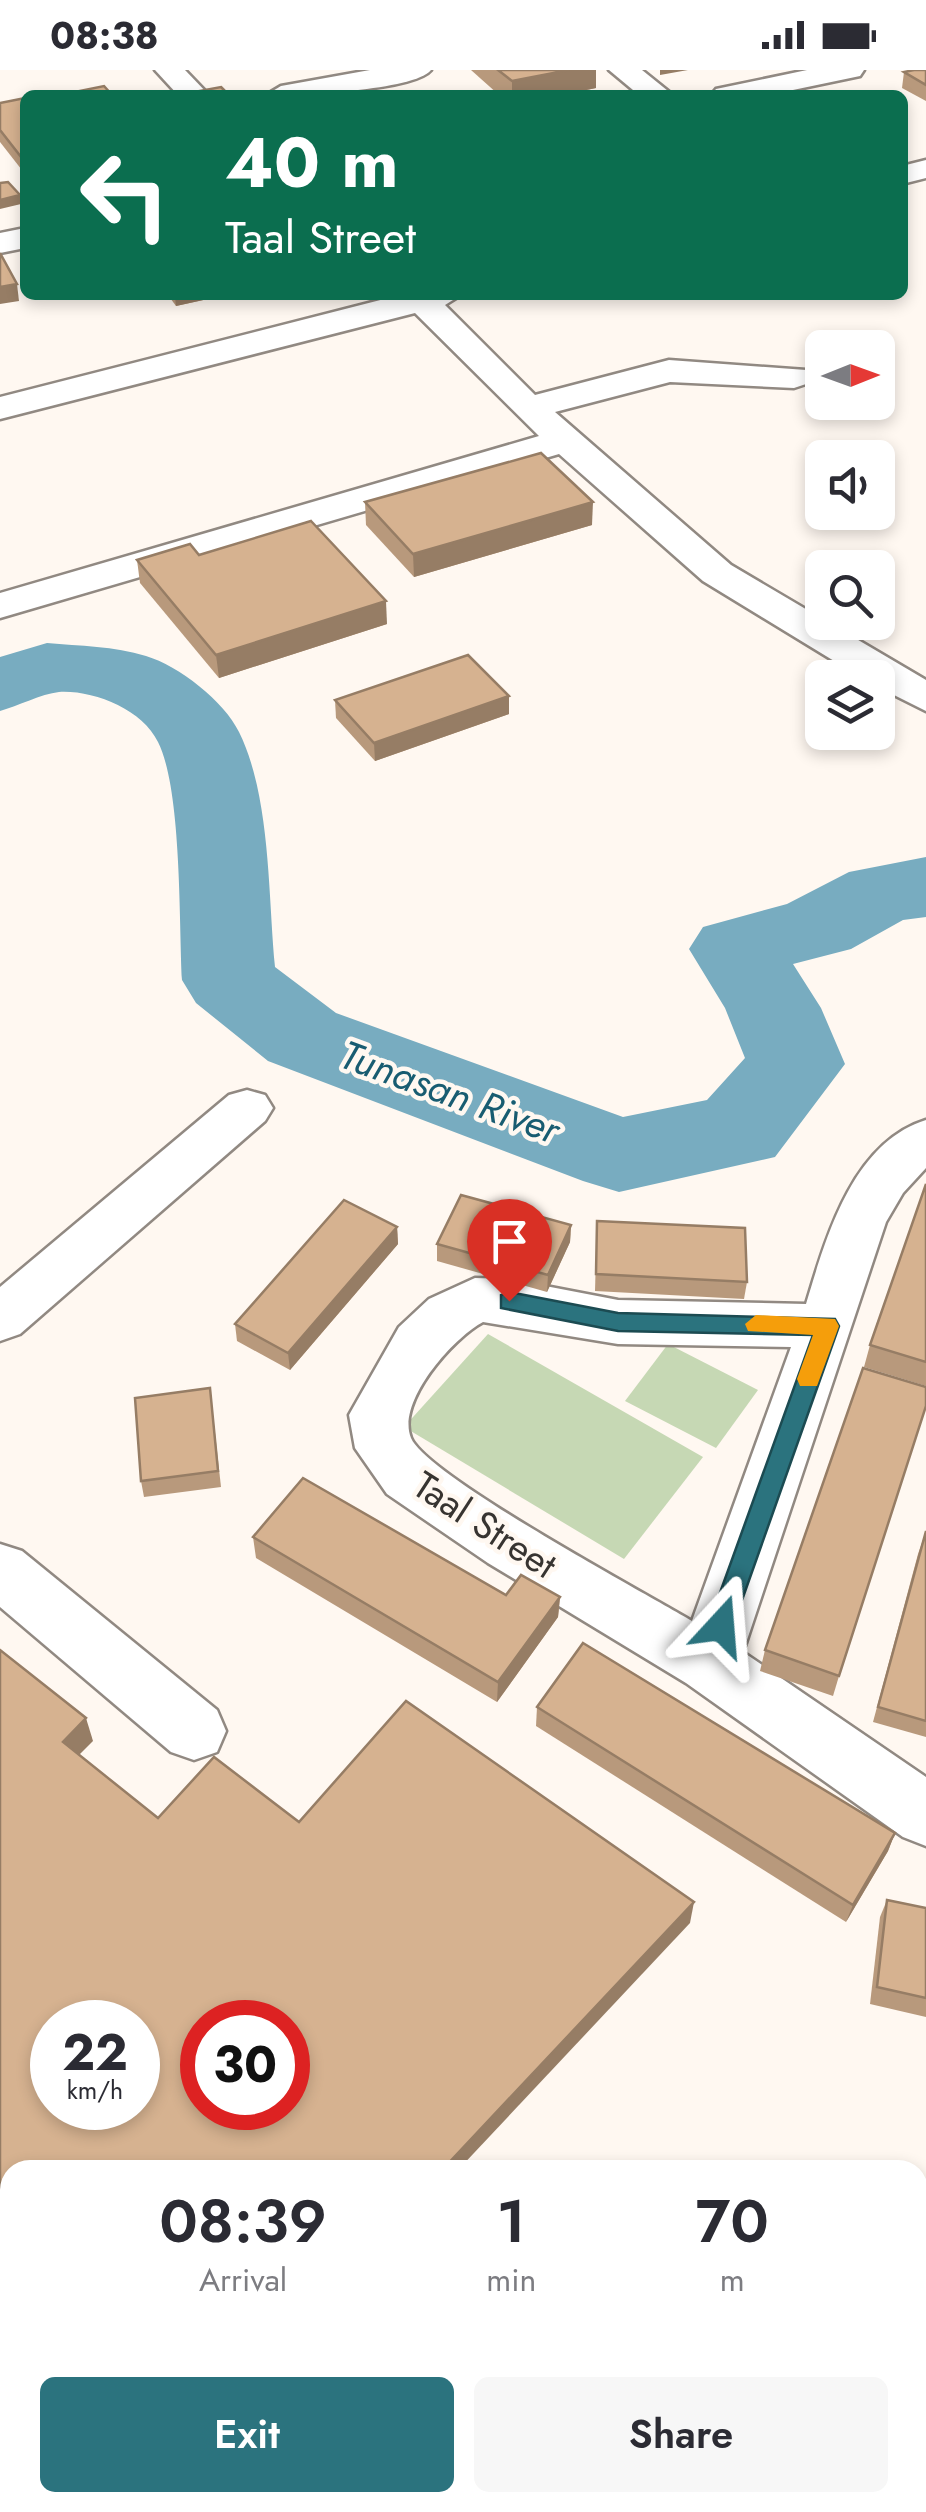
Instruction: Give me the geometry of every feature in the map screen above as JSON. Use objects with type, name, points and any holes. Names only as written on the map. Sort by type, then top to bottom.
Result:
[{"type":"main road","points":[[169,70],[189,90]]},
{"type":"main road","points":[[624,70],[651,90]]},
{"type":"main road","points":[[751,90],[850,70]]},
{"type":"main road","points":[[307,90],[399,72]]},
{"type":"main road","points":[[0,408],[416,300]]},
{"type":"main road","points":[[431,300],[529,408],[717,572],[926,698]]},
{"type":"main road","points":[[529,408],[669,372],[794,377]]},
{"type":"main road","points":[[0,606],[566,440]]},
{"type":"main road","points":[[0,1319],[246,1108]]},
{"type":"main road","points":[[708,1663],[827,1326],[865,1202],[900,1159],[926,1138]]},
{"type":"main road","name":"Taal Street","points":[[827,1326],[618,1322],[509,1301],[475,1300],[449,1314],[419,1343],[378,1415],[384,1448],[408,1477],[509,1544],[708,1663],[926,1815]]},
{"type":"main road","points":[[0,1570],[194,1731]]},
{"type":"green space","points":[[488,1334],[703,1457],[624,1559],[404,1427]]},
{"type":"green space","points":[[668,1344],[758,1390],[716,1448],[625,1401]]},
{"type":"building","points":[[498,70],[569,70],[512,81]]},
{"type":"building","points":[[926,70],[926,85],[904,72]]},
{"type":"building","points":[[20,99],[20,156],[0,130],[0,103]]},
{"type":"building","points":[[8,182],[20,195],[0,200],[0,183]]},
{"type":"building","points":[[0,253],[17,284],[0,287]]},
{"type":"building","points":[[541,453],[593,502],[413,554],[365,502]]},
{"type":"building","points":[[311,521],[386,601],[216,655],[137,560],[190,544],[199,555]]},
{"type":"building","points":[[468,655],[509,696],[374,743],[335,700]]},
{"type":"building","points":[[926,1184],[926,1362],[870,1345]]},
{"type":"building","points":[[461,1195],[571,1225],[548,1275],[437,1244]]},
{"type":"building","points":[[344,1200],[397,1227],[288,1353],[235,1324]]},
{"type":"building","points":[[597,1221],[745,1228],[747,1282],[596,1274]]},
{"type":"building","points":[[863,1368],[926,1387],[926,1406],[839,1676],[765,1650]]},
{"type":"building","points":[[210,1388],[218,1471],[141,1481],[135,1398]]},
{"type":"building","points":[[303,1478],[506,1595],[521,1575],[560,1597],[498,1682],[253,1537]]},
{"type":"building","points":[[926,1531],[926,1721],[878,1707]]},
{"type":"building","points":[[583,1643],[895,1833],[853,1905],[537,1707]]},
{"type":"building","points":[[0,1650],[86,1718],[63,1742],[158,1818],[214,1757],[299,1822],[406,1701],[694,1902],[451,2160],[0,2160]]},
{"type":"building","points":[[887,1900],[926,1908],[926,1998],[877,1987]]},
{"type":"waterway","name":"Tunasan River","points":[[0,686],[47,667],[121,674],[160,697],[198,733],[217,808],[229,980],[302,1037],[619,1155],[739,1131],[796,1064],[773,1008],[736,949],[818,927],[881,893],[926,887]]},
{"type":"slow traffic","points":[[756,1324],[827,1326],[808,1379]]},
{"type":"route","points":[[509,1301],[581,1318],[618,1322],[827,1326],[721,1626]]}]
